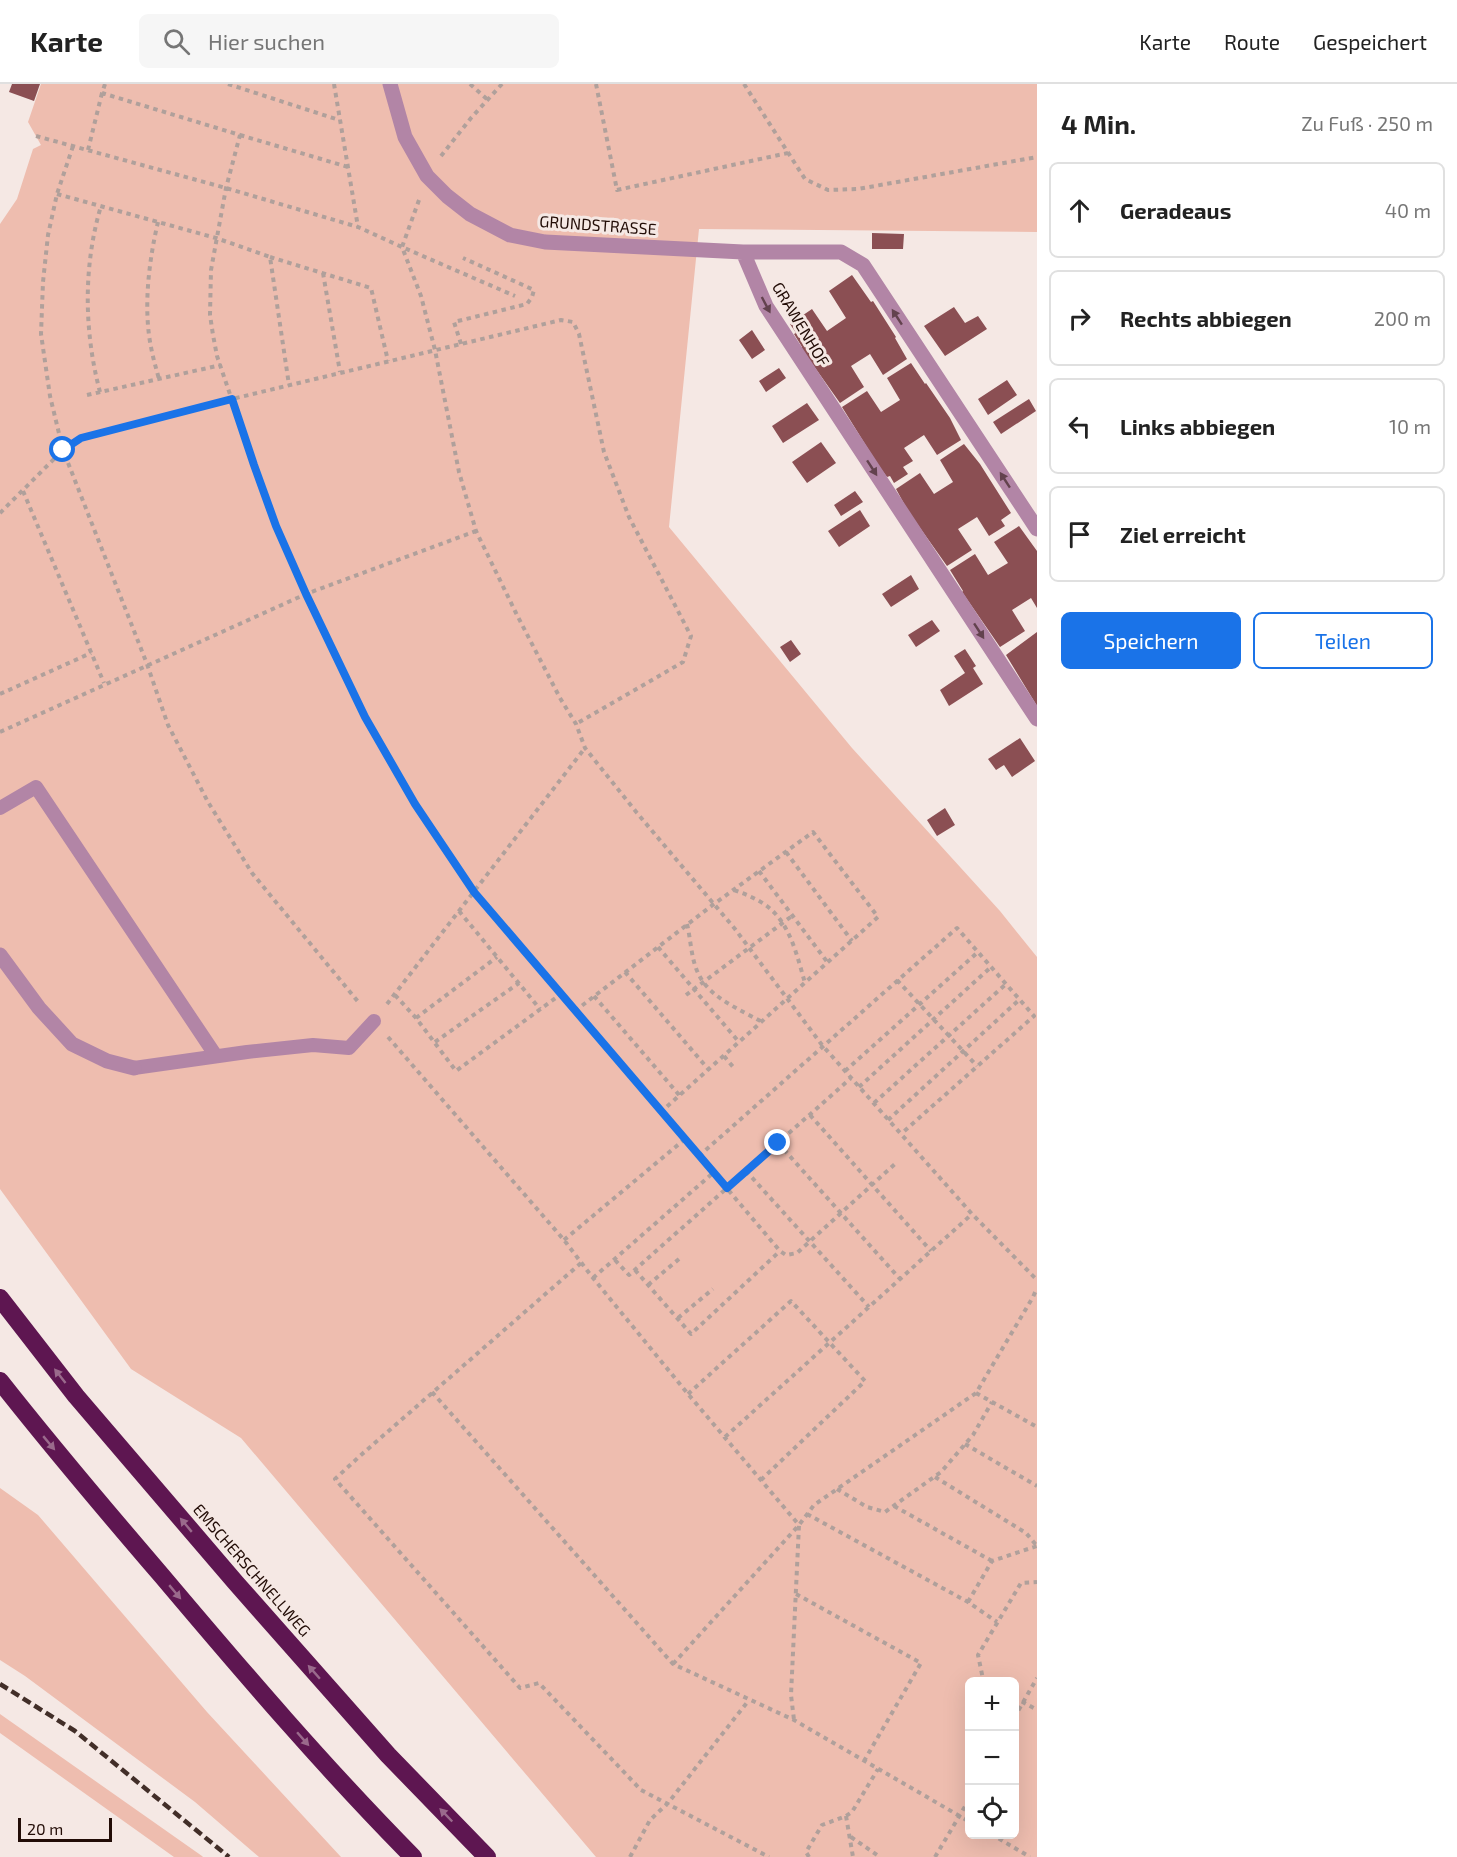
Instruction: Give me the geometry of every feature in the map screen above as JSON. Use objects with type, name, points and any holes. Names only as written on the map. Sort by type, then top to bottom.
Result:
[{"type":"highway","name":"EMSCHERSCHNELLWEG","points":[[0,1298],[76,1396],[236,1583],[388,1755],[487,1857]]},
{"type":"highway","points":[[0,1381],[39,1431],[203,1625],[351,1795],[413,1857]]},
{"type":"street","name":"GRUNDSTRASSE","points":[[390,84],[405,137],[428,176],[447,196],[470,214],[510,234],[545,242],[742,252]]},
{"type":"street","points":[[742,252],[841,252],[863,265],[1037,529]]},
{"type":"street","name":"GRAWENHOF","points":[[742,252],[766,306],[1037,719]]},
{"type":"street","points":[[0,955],[39,1008],[72,1044],[107,1061],[134,1068]]},
{"type":"lane","points":[[0,808],[36,787],[216,1056]]},
{"type":"lane","points":[[134,1068],[216,1056],[313,1046],[349,1048],[374,1021]]},
{"type":"path","points":[[88,150],[105,84]]},
{"type":"path","points":[[228,84],[339,120]]},
{"type":"path","points":[[334,84],[358,227]]},
{"type":"path","points":[[471,84],[488,100]]},
{"type":"path","points":[[596,84],[617,190],[788,153]]},
{"type":"path","points":[[744,84],[805,179],[828,190],[858,189],[1037,157]]},
{"type":"path","points":[[102,93],[348,167]]},
{"type":"path","points":[[240,135],[226,188],[211,270],[210,315],[220,365],[276,526],[306,594],[365,717],[415,804],[474,892],[780,1251],[786,1255],[797,1252],[896,1163]]},
{"type":"path","points":[[36,136],[358,227],[515,296]]},
{"type":"path","points":[[73,146],[57,194],[48,235],[43,282],[41,334],[50,396],[63,450],[147,664],[168,725],[208,802],[252,873],[374,1021],[564,1240],[688,1394],[799,1525],[791,1695],[794,1720]]},
{"type":"path","points":[[57,194],[216,238],[371,288],[388,361]]},
{"type":"path","points":[[100,206],[92,243],[87,287],[89,334],[100,392]]},
{"type":"path","points":[[158,222],[151,252],[148,320],[150,345],[159,379]]},
{"type":"path","points":[[402,247],[421,296],[435,350],[459,472],[476,531],[560,698],[576,724],[585,748],[714,904],[822,1045],[972,1214],[1037,1280]]},
{"type":"path","points":[[270,257],[289,385]]},
{"type":"path","points":[[461,344],[454,322],[526,304],[534,290],[463,258]]},
{"type":"path","points":[[323,272],[340,372]]},
{"type":"path","points":[[0,513],[63,450],[81,438],[340,372],[561,320],[573,322],[579,334],[604,452],[629,517],[691,636],[682,662],[576,724]]},
{"type":"path","points":[[87,395],[220,365]]},
{"type":"path","points":[[23,490],[104,683]]},
{"type":"path","points":[[0,732],[104,683],[306,594],[476,531]]},
{"type":"path","points":[[0,694],[91,653]]},
{"type":"path","points":[[374,1021],[585,748]]},
{"type":"path","points":[[575,1011],[687,924],[813,832],[878,917],[661,1112]]},
{"type":"path","points":[[786,852],[852,941]]},
{"type":"path","points":[[759,872],[828,963]]},
{"type":"path","points":[[734,890],[767,906],[783,923],[796,951],[805,983]]},
{"type":"path","points":[[459,911],[540,1009]]},
{"type":"path","points":[[686,995],[792,915]]},
{"type":"path","points":[[687,924],[698,974],[703,981],[718,996],[762,1022]]},
{"type":"path","points":[[699,1156],[957,928],[1034,1016],[901,1134]]},
{"type":"path","points":[[658,947],[740,1042]]},
{"type":"path","points":[[845,1071],[978,952]]},
{"type":"path","points":[[416,1018],[497,957]]},
{"type":"path","points":[[859,1087],[991,967]]},
{"type":"path","points":[[625,972],[709,1070]]},
{"type":"path","points":[[897,981],[977,1066]]},
{"type":"path","points":[[435,1042],[519,983]]},
{"type":"path","points":[[874,1103],[1006,984]]},
{"type":"path","points":[[395,995],[416,1018],[456,1071],[561,994]]},
{"type":"path","points":[[594,996],[680,1096]]},
{"type":"path","points":[[888,1120],[1020,999]]},
{"type":"path","points":[[724,1056],[734,1068]]},
{"type":"path","points":[[615,1260],[629,1275],[851,1078]]},
{"type":"path","points":[[810,1115],[931,1251]]},
{"type":"path","points":[[564,1240],[685,1139]]},
{"type":"path","points":[[778,1143],[900,1279]]},
{"type":"path","points":[[746,1171],[869,1307]]},
{"type":"path","points":[[593,1278],[713,1173]]},
{"type":"path","points":[[725,1437],[972,1214]]},
{"type":"path","points":[[635,1269],[691,1334],[780,1251]]},
{"type":"path","points":[[648,1285],[679,1259]]},
{"type":"path","points":[[581,1263],[335,1479],[520,1688],[539,1683],[641,1790],[769,1857]]},
{"type":"path","points":[[673,1664],[799,1525],[813,1505],[976,1393],[1034,1297],[1037,1288]]},
{"type":"path","points":[[678,1318],[713,1289]]},
{"type":"path","points":[[688,1394],[791,1301],[865,1381],[761,1480]]},
{"type":"path","points":[[432,1392],[673,1664],[794,1720],[965,1820]]},
{"type":"path","points":[[976,1393],[1037,1427]]},
{"type":"path","points":[[837,1489],[867,1507],[885,1512],[941,1472],[973,1435],[992,1402]]},
{"type":"path","points":[[965,1444],[1037,1486]]},
{"type":"path","points":[[935,1477],[1026,1533],[1037,1546],[992,1560],[968,1602]]},
{"type":"path","points":[[894,1506],[992,1560]]},
{"type":"path","points":[[807,1514],[968,1602],[997,1622]]},
{"type":"path","points":[[983,1677],[978,1655],[1021,1583],[1037,1582]]},
{"type":"path","points":[[796,1594],[921,1663],[864,1761]]},
{"type":"path","points":[[1019,1709],[1037,1678]]},
{"type":"path","points":[[630,1857],[650,1820],[668,1803],[749,1700]]},
{"type":"path","points":[[1019,1700],[1037,1710]]},
{"type":"path","points":[[809,1857],[806,1851],[822,1825],[852,1812],[878,1769]]},
{"type":"path","points":[[935,1857],[965,1805]]},
{"type":"path","points":[[846,1816],[853,1857]]},
{"type":"path","points":[[850,1837],[880,1857]]},
{"type":"path","points":[[999,1839],[1029,1857]]},
{"type":"shaded area","points":[[41,84],[1037,84],[1037,232],[699,229],[669,527],[852,748],[1000,911],[1037,957],[1037,1857],[596,1857],[241,1438],[131,1369],[0,1189],[0,224],[17,199],[33,149],[41,145],[28,122]]},
{"type":"shaded area","points":[[0,1488],[38,1515],[207,1712],[341,1857],[259,1857],[195,1802],[0,1660]]},
{"type":"shaded area","points":[[0,1714],[203,1857],[174,1857],[0,1733]]},
{"type":"building","points":[[12,84],[40,84],[34,101],[9,92]]},
{"type":"building","points":[[872,233],[904,234],[903,249],[872,249]]},
{"type":"building","points":[[852,275],[871,302],[873,301],[907,359],[883,375],[870,354],[851,366],[864,387],[840,403],[801,348],[790,324],[812,309],[827,331],[846,318],[829,291]]},
{"type":"building","points":[[954,307],[965,323],[978,316],[987,329],[945,356],[924,326]]},
{"type":"building","points":[[752,330],[765,350],[752,359],[739,340]]},
{"type":"building","points":[[911,363],[950,418],[961,440],[937,455],[924,435],[904,448],[913,461],[903,467],[908,474],[894,483],[878,465],[842,407],[867,391],[881,412],[900,400],[887,378]]},
{"type":"building","points":[[779,368],[786,378],[766,392],[759,381]]},
{"type":"building","points":[[1007,380],[1017,395],[988,415],[978,399]]},
{"type":"building","points":[[1029,399],[1036,411],[1001,434],[993,422]]},
{"type":"building","points":[[807,403],[819,420],[783,443],[772,426]]},
{"type":"building","points":[[821,442],[836,463],[807,483],[792,462]]},
{"type":"building","points":[[964,444],[980,464],[1011,513],[1001,520],[1005,526],[989,536],[977,517],[958,529],[972,550],[947,566],[908,511],[896,489],[920,473],[934,494],[953,482],[940,460]]},
{"type":"building","points":[[855,491],[863,502],[841,516],[834,505]]},
{"type":"building","points":[[860,510],[870,526],[839,547],[828,531]]},
{"type":"building","points":[[1019,526],[1037,551],[1037,608],[1031,598],[1012,610],[1025,631],[1000,647],[962,592],[950,570],[975,554],[988,575],[1008,563],[994,542]]},
{"type":"building","points":[[911,575],[919,589],[891,607],[882,594]]},
{"type":"building","points":[[932,620],[940,631],[916,647],[908,635]]},
{"type":"building","points":[[1037,632],[1037,706],[1006,655]]},
{"type":"building","points":[[791,640],[801,654],[790,662],[780,647]]},
{"type":"building","points":[[965,649],[976,666],[973,668],[983,684],[949,706],[940,690],[965,673],[954,656]]},
{"type":"building","points":[[1020,738],[1035,761],[1012,777],[1004,765],[996,770],[988,759]]},
{"type":"building","points":[[945,808],[955,825],[937,836],[927,820]]},
{"type":"railway","points":[[0,1684],[75,1731],[229,1857]]},
{"type":"route","points":[[63,450],[81,438],[232,399],[276,526],[365,717],[415,804],[474,892],[727,1188],[778,1143]]}]
